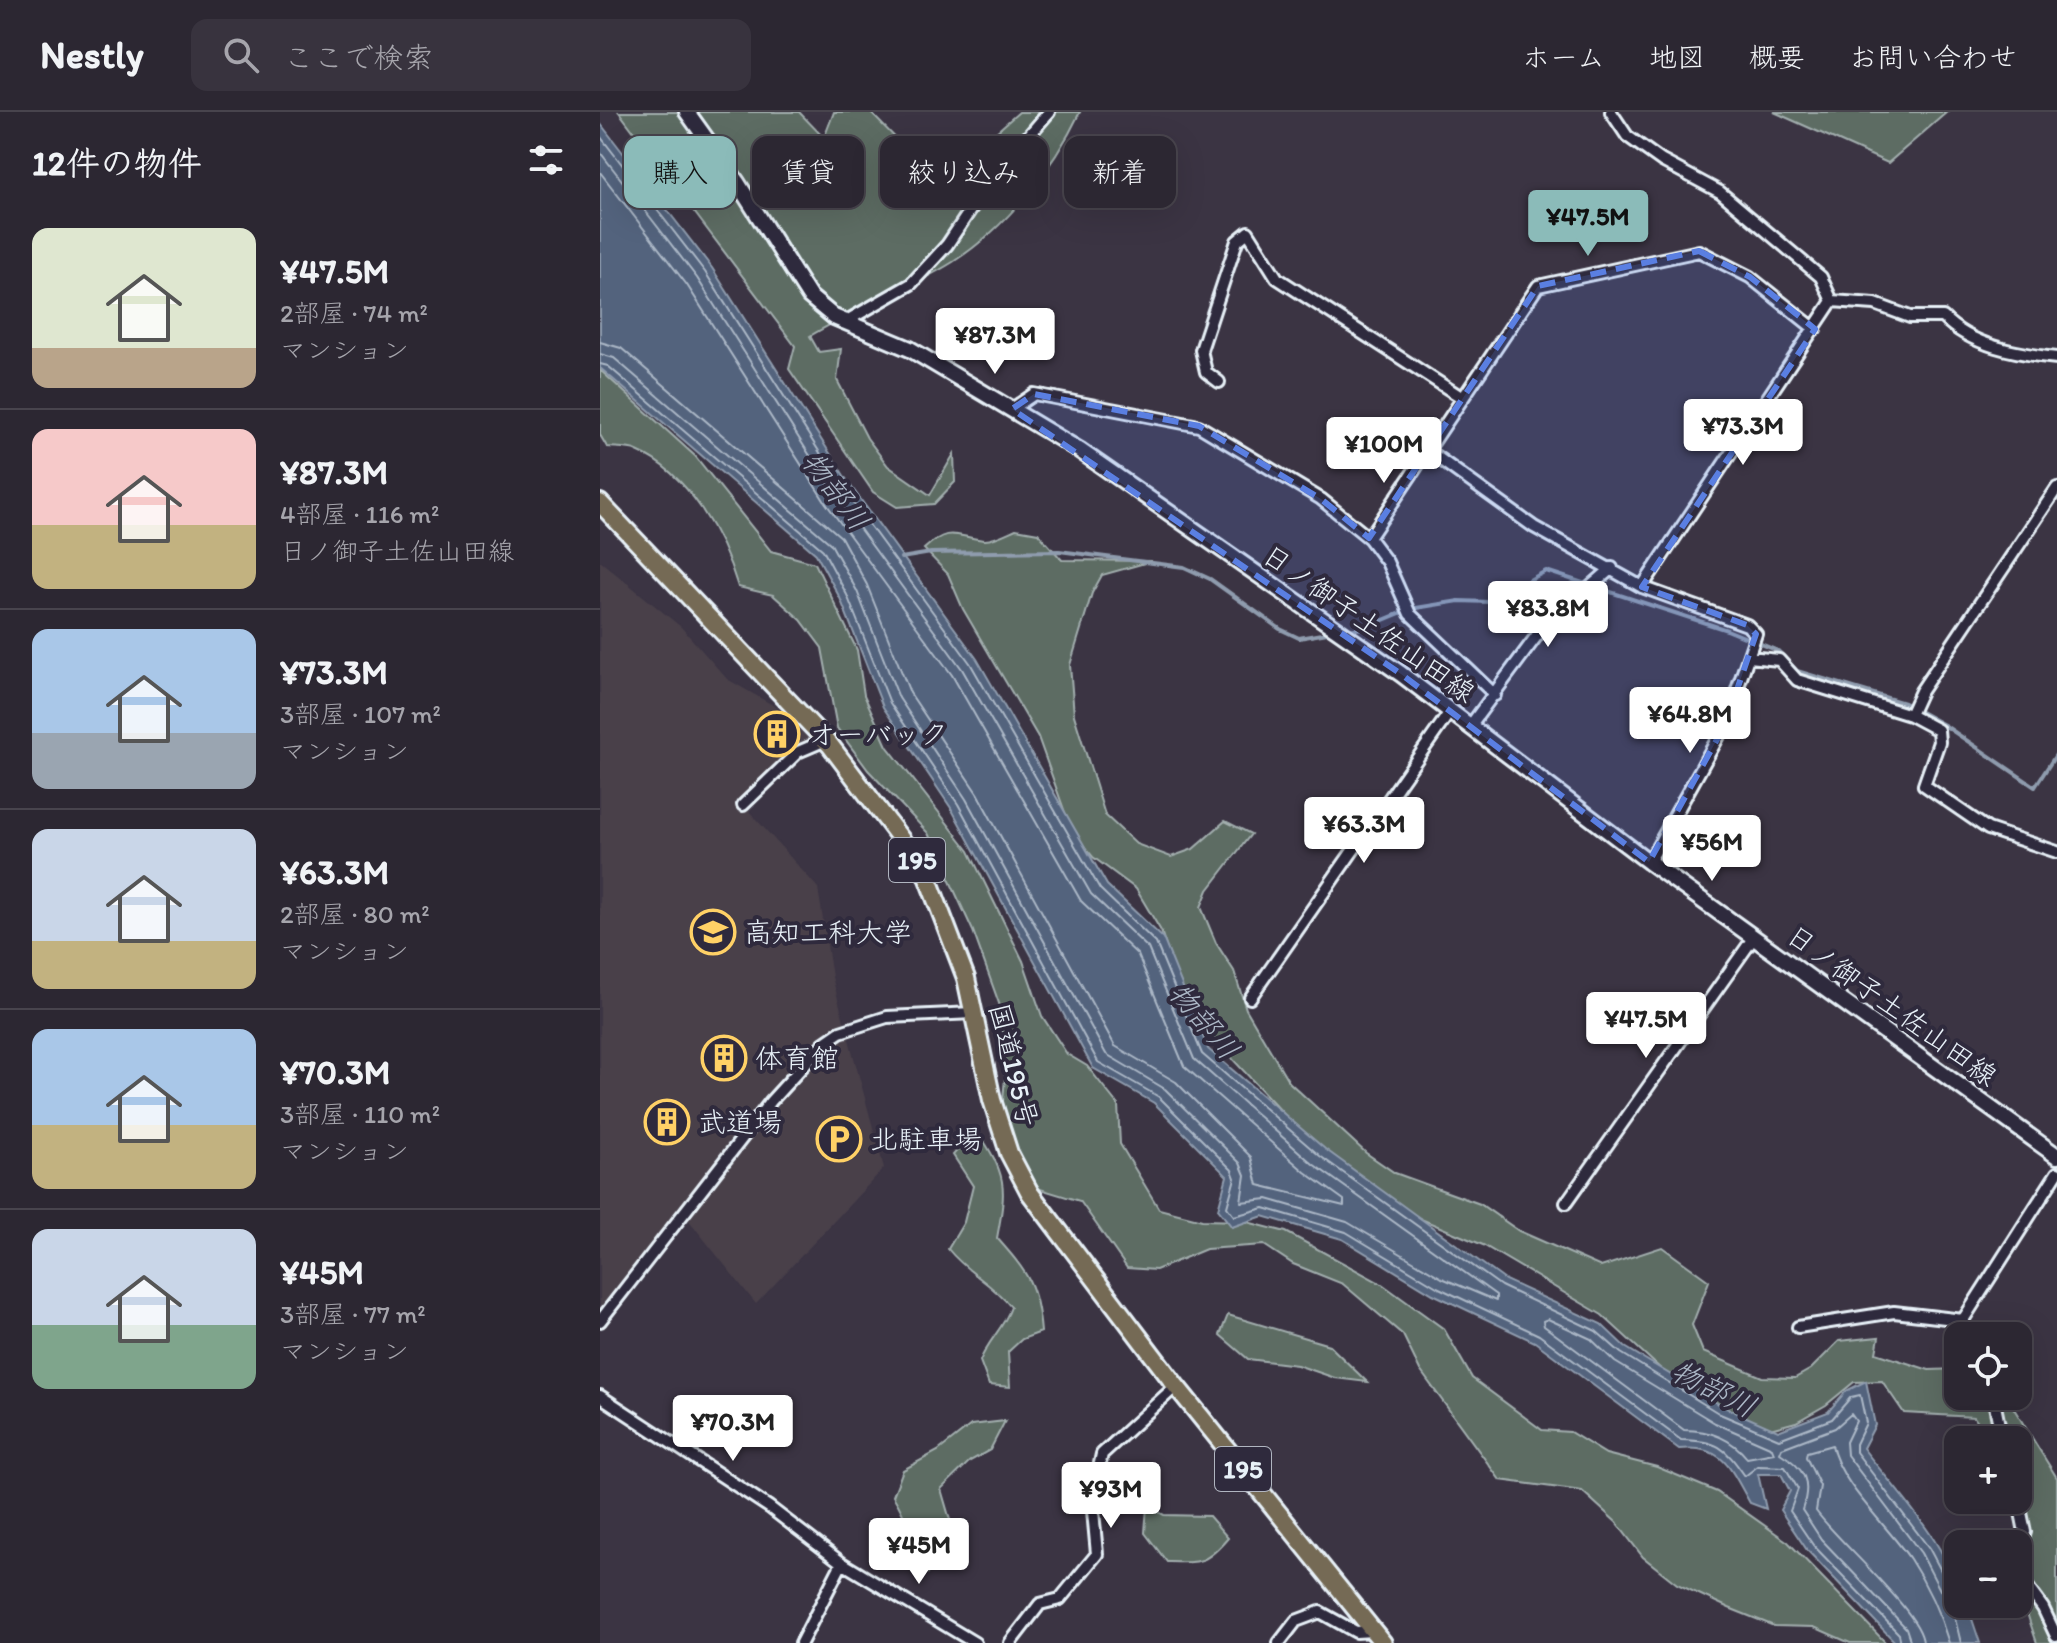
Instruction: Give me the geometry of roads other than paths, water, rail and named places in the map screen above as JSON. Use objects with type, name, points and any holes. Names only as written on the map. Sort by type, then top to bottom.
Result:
[{"type":"highway","name":"国道195号","points":[[600,503],[826,740],[925,871],[948,923],[974,1013],[992,1100],[1009,1153],[1030,1193],[1072,1253],[1176,1386],[1378,1637]]},
{"type":"main road","name":"日ノ御子土佐山田線","points":[[687,112],[737,182],[809,296],[843,323],[910,349],[941,371],[1079,450],[1470,726],[1649,862],[2057,1156]]},
{"type":"street","points":[[843,323],[911,284],[947,245],[989,182],[1049,112]]},
{"type":"street","points":[[1611,112],[1627,136],[1662,161],[1720,192],[1821,277],[1832,301]]},
{"type":"street","points":[[1219,382],[1206,372],[1201,350],[1237,241],[1248,232],[1277,278],[1461,397]]},
{"type":"street","points":[[1369,538],[1538,286],[1699,251],[1750,277],[1815,329]]},
{"type":"street","points":[[1642,587],[1832,301]]},
{"type":"street","points":[[1832,301],[1875,304],[1910,317],[1943,317],[1960,334],[2027,355],[2057,358]]},
{"type":"street","points":[[1012,409],[1034,394],[1199,426],[1321,499],[1369,538],[1387,562],[1410,614],[1495,695]]},
{"type":"street","points":[[1427,450],[1534,527],[1642,587],[1747,625],[1756,634],[1725,725],[1649,862]]},
{"type":"street","points":[[1910,715],[1921,691],[2057,488]]},
{"type":"street","points":[[1470,726],[1541,630],[1612,568]]},
{"type":"street","points":[[1751,654],[1779,660],[1797,680],[1910,715],[1938,730],[1939,742],[1924,785],[1988,829],[2057,852]]},
{"type":"street","points":[[1250,998],[1449,713]]},
{"type":"street","points":[[743,805],[798,752],[826,740]]},
{"type":"street","points":[[1566,1203],[1754,937]]},
{"type":"street","points":[[600,1321],[771,1101],[824,1043],[840,1032],[887,1017],[974,1013]]},
{"type":"street","points":[[1798,1327],[1894,1312],[1963,1320],[2057,1173]]},
{"type":"street","points":[[1010,1643],[1040,1604],[1060,1599],[1097,1554],[1092,1500],[1102,1454],[1176,1386]]},
{"type":"street","points":[[600,1396],[769,1507],[842,1563],[975,1643]]},
{"type":"street","points":[[801,1643],[842,1563]]},
{"type":"street","points":[[2032,1593],[2056,1636]]},
{"type":"street","points":[[1279,1643],[1296,1621],[1320,1612],[1356,1632],[1378,1637]]},
{"type":"water","name":"物部川","points":[[600,123],[624,154],[624,208],[666,208],[712,268],[850,485],[977,659],[1107,885],[1163,938],[1208,1049],[1325,1149],[1505,1280],[1601,1324],[1625,1347],[1724,1407],[1778,1431],[1828,1412],[1846,1391],[1866,1381],[1875,1425],[1863,1448],[1922,1522],[1944,1558],[1944,1618],[1972,1618],[1980,1643],[1896,1643],[1807,1550],[1780,1510],[1790,1491],[1781,1474],[1758,1474],[1766,1509],[1750,1503],[1731,1470],[1716,1455],[1694,1449],[1679,1449],[1535,1342],[1433,1294],[1342,1239],[1263,1216],[1232,1227],[1218,1209],[1227,1176],[1154,1103],[1093,1068],[951,808],[883,707],[840,598],[816,554],[600,368]]},
{"type":"waterway","points":[[901,558],[931,553],[1059,551],[1184,567],[1210,579],[1280,629],[1299,638],[1333,632]]},
{"type":"waterway","points":[[1346,630],[1364,628],[1410,609],[1459,601],[1489,602],[1546,571],[1727,630],[1778,651],[1797,671],[1904,703],[1944,725],[2035,787],[2057,753]]},
{"type":"place","name":"オーバック","points":[[777,734]]},
{"type":"place","name":"高知工科大学","points":[[713,932]]},
{"type":"place","name":"体育館","points":[[724,1058]]},
{"type":"place","name":"武道場","points":[[667,1122]]},
{"type":"place","name":"北駐車場","points":[[839,1139]]}]
